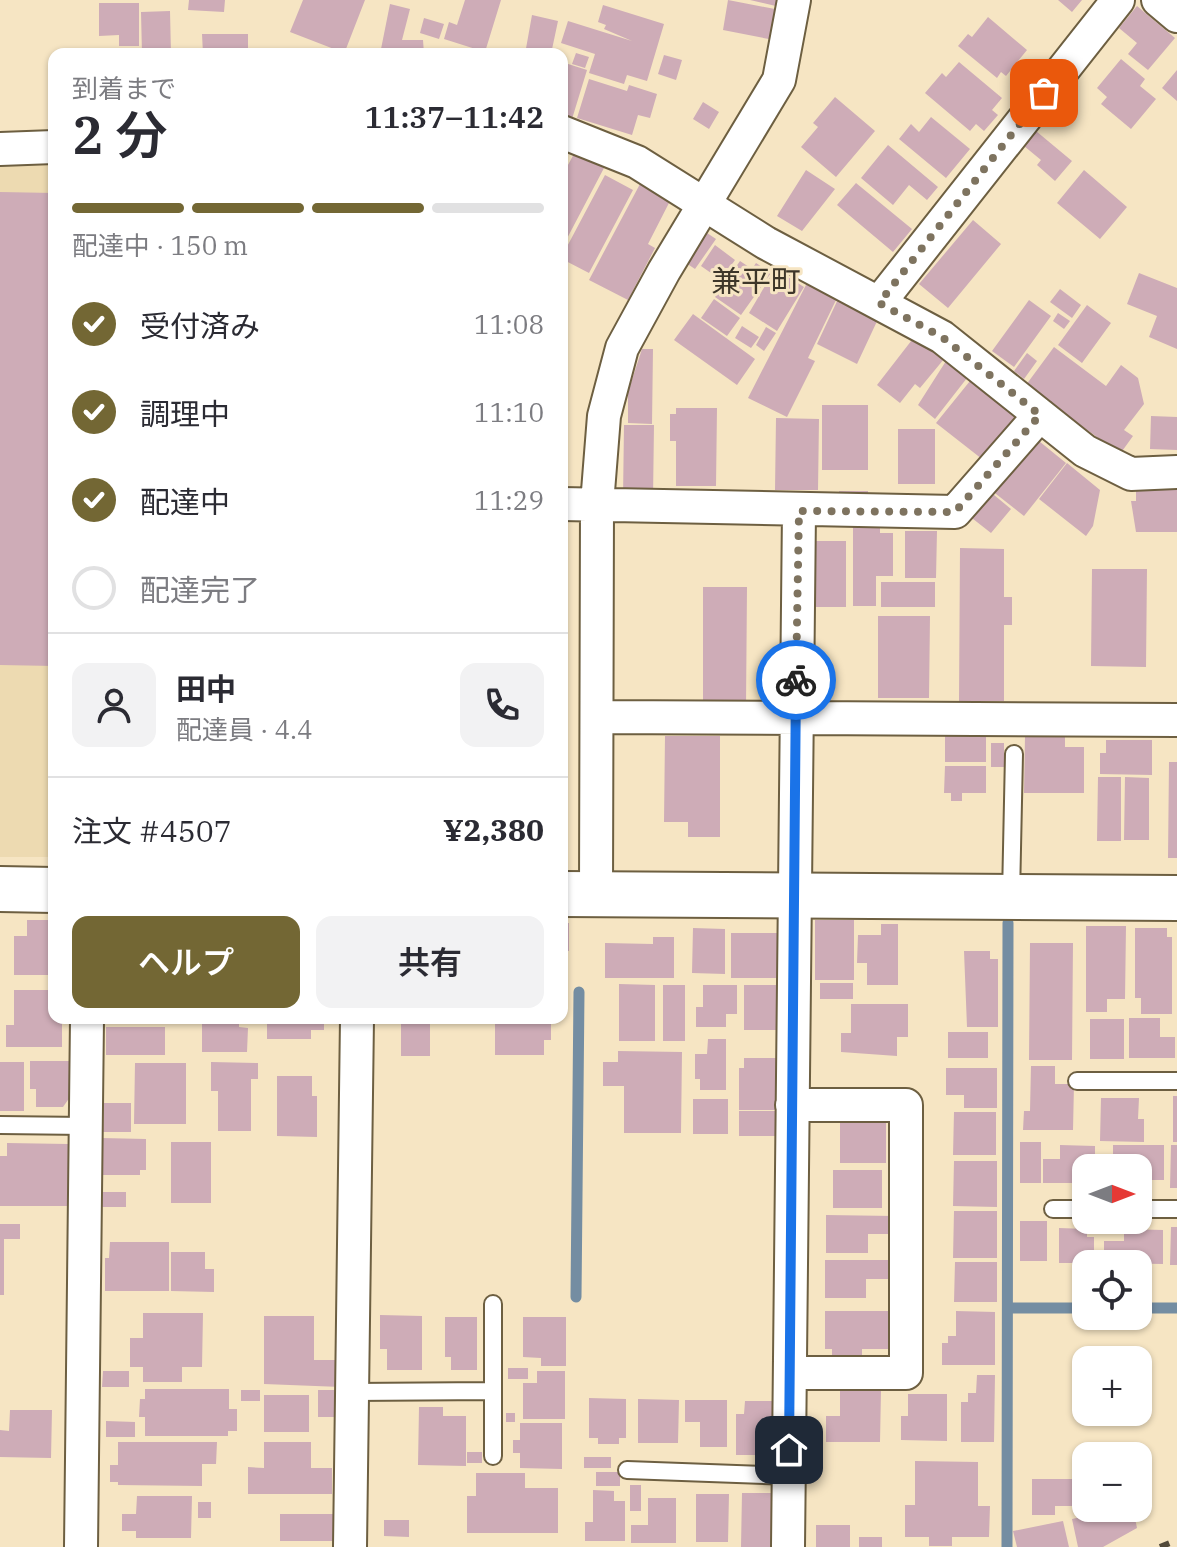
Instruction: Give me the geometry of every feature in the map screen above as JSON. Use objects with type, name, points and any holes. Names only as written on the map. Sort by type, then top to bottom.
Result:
[{"type":"street","points":[[794,0],[779,80],[622,348],[604,416],[597,504],[597,717],[579,894],[1177,898]]},
{"type":"street","points":[[879,303],[1118,0]]},
{"type":"street","points":[[1158,0],[1177,16]]},
{"type":"street","points":[[568,134],[637,162],[766,243],[942,337],[1085,451],[1131,474],[1177,472]]},
{"type":"street","points":[[0,149],[48,147]]},
{"type":"street","points":[[568,504],[955,512],[1040,415]]},
{"type":"street","points":[[788,1547],[799,511]]},
{"type":"street","points":[[597,717],[1177,720]]},
{"type":"street","points":[[0,889],[48,890]]},
{"type":"street","points":[[81,1547],[87,1024]]},
{"type":"street","points":[[350,1547],[357,1024]]},
{"type":"street","points":[[790,1373],[906,1373],[906,1105],[792,1105]]},
{"type":"lane","points":[[1011,897],[1014,754]]},
{"type":"lane","points":[[1077,1081],[1177,1081]]},
{"type":"lane","points":[[0,1125],[86,1126]]},
{"type":"lane","points":[[1053,1209],[1072,1209]]},
{"type":"lane","points":[[1152,1209],[1177,1209]]},
{"type":"lane","points":[[493,1304],[493,1456]]},
{"type":"lane","points":[[352,1392],[493,1391]]},
{"type":"lane","points":[[627,1470],[789,1476]]},
{"type":"shaded area","points":[[48,159],[48,857],[0,857],[0,161]]},
{"type":"building","points":[[189,0],[225,0],[224,12],[188,10]]},
{"type":"building","points":[[303,0],[365,0],[346,48],[331,48],[290,32]]},
{"type":"building","points":[[465,0],[501,0],[486,48],[472,48],[444,39],[449,22],[457,25]]},
{"type":"building","points":[[728,0],[780,10],[774,40],[723,30]]},
{"type":"building","points":[[750,0],[782,0],[780,7]]},
{"type":"building","points":[[1058,0],[1082,0],[1072,12]]},
{"type":"building","points":[[99,3],[139,3],[139,46],[119,46],[119,35],[99,36]]},
{"type":"building","points":[[390,4],[410,9],[402,40],[423,40],[424,48],[381,48]]},
{"type":"building","points":[[603,5],[664,24],[647,81],[627,75],[624,84],[589,73],[595,54],[561,43],[568,21],[632,41],[604,29],[606,25],[598,22]]},
{"type":"building","points":[[1137,6],[1175,38],[1148,70],[1128,54],[1137,43],[1119,28]]},
{"type":"building","points":[[170,11],[171,48],[142,48],[141,12]]},
{"type":"building","points":[[532,15],[558,21],[552,48],[526,48]]},
{"type":"building","points":[[988,17],[1027,50],[1006,76],[1001,72],[997,78],[958,46],[968,34],[972,37]]},
{"type":"building","points":[[424,18],[444,24],[439,39],[420,33]]},
{"type":"building","points":[[202,34],[248,34],[248,48],[203,48]]},
{"type":"building","points":[[576,53],[589,57],[585,68],[572,64]]},
{"type":"building","points":[[664,55],[682,60],[676,80],[658,74]]},
{"type":"building","points":[[1121,59],[1145,79],[1140,86],[1156,99],[1131,129],[1101,104],[1107,97],[1097,88]]},
{"type":"building","points":[[959,62],[1002,98],[992,110],[998,115],[984,131],[976,124],[970,131],[925,93],[942,73],[946,77]]},
{"type":"building","points":[[568,64],[587,70],[572,119],[568,118]]},
{"type":"building","points":[[1177,70],[1177,101],[1162,88]]},
{"type":"building","points":[[589,79],[627,91],[629,85],[657,94],[650,118],[638,115],[632,135],[577,118]]},
{"type":"building","points":[[835,97],[875,131],[836,177],[801,147],[818,127],[813,123]]},
{"type":"building","points":[[703,102],[719,112],[709,129],[693,119]]},
{"type":"building","points":[[931,117],[970,149],[946,178],[899,139],[911,124],[919,132]]},
{"type":"building","points":[[1036,131],[1072,161],[1055,181],[1037,165],[1041,160],[1024,146]]},
{"type":"building","points":[[888,145],[938,187],[927,200],[909,185],[893,205],[861,178]]},
{"type":"building","points":[[575,152],[604,168],[568,237],[568,165]]},
{"type":"building","points":[[806,170],[835,189],[802,231],[777,216]]},
{"type":"building","points":[[1084,170],[1127,207],[1100,239],[1057,203]]},
{"type":"building","points":[[605,175],[633,190],[589,273],[568,262],[568,245]]},
{"type":"building","points":[[856,183],[912,229],[893,252],[837,205]]},
{"type":"building","points":[[640,184],[670,201],[648,244],[655,248],[628,300],[589,280]]},
{"type":"building","points":[[0,192],[48,193],[48,666],[0,665]]},
{"type":"building","points":[[973,220],[1001,244],[948,308],[919,284]]},
{"type":"building","points":[[704,231],[716,239],[695,269],[683,261]]},
{"type":"building","points":[[715,245],[735,260],[721,280],[701,266]]},
{"type":"building","points":[[740,261],[752,269],[756,263],[771,273],[741,315],[715,297]]},
{"type":"building","points":[[775,269],[804,287],[777,331],[749,313]]},
{"type":"building","points":[[1139,273],[1177,288],[1177,349],[1149,337],[1157,316],[1127,304]]},
{"type":"building","points":[[807,283],[837,298],[808,358],[815,361],[787,417],[748,398]]},
{"type":"building","points":[[1060,289],[1081,305],[1072,318],[1050,302]]},
{"type":"building","points":[[839,297],[879,317],[857,364],[817,344]]},
{"type":"building","points":[[714,299],[740,318],[727,336],[701,318]]},
{"type":"building","points":[[1029,300],[1051,316],[1014,367],[992,351]]},
{"type":"building","points":[[1087,305],[1111,323],[1082,363],[1058,345]]},
{"type":"building","points":[[1058,313],[1070,321],[1064,329],[1053,321]]},
{"type":"building","points":[[693,314],[755,359],[737,385],[674,340]]},
{"type":"building","points":[[742,326],[759,337],[751,348],[735,338]]},
{"type":"building","points":[[766,327],[776,333],[764,351],[756,345]]},
{"type":"building","points":[[915,336],[944,359],[920,388],[915,384],[900,403],[877,385]]},
{"type":"building","points":[[1054,347],[1106,386],[1121,365],[1138,378],[1144,404],[1124,430],[1133,436],[1120,454],[1026,385]]},
{"type":"building","points":[[642,349],[653,349],[652,424],[628,423],[628,392]]},
{"type":"building","points":[[1027,353],[1037,361],[1024,379],[1014,371]]},
{"type":"building","points":[[946,361],[967,378],[935,419],[918,405]]},
{"type":"building","points":[[970,381],[1016,418],[982,459],[936,423]]},
{"type":"building","points":[[822,405],[868,405],[868,470],[822,470]]},
{"type":"building","points":[[676,408],[717,408],[716,486],[676,486],[676,441],[670,441],[670,414],[676,414]]},
{"type":"building","points":[[1151,416],[1177,417],[1177,450],[1150,449]]},
{"type":"building","points":[[776,418],[819,419],[818,490],[775,490]]},
{"type":"building","points":[[624,425],[654,425],[653,498],[623,498]]},
{"type":"building","points":[[898,429],[935,429],[935,484],[898,484]]},
{"type":"building","points":[[1034,437],[1066,463],[1024,516],[991,490]]},
{"type":"building","points":[[1067,463],[1100,490],[1093,526],[1086,536],[1039,499]]},
{"type":"building","points":[[1136,487],[1177,487],[1177,532],[1136,532],[1131,501],[1136,501]]},
{"type":"building","points":[[988,490],[1011,509],[991,533],[968,515]]},
{"type":"building","points":[[839,491],[868,491],[868,501],[839,501]]},
{"type":"building","points":[[853,522],[880,522],[880,533],[893,533],[893,576],[876,576],[876,606],[853,606]]},
{"type":"building","points":[[905,531],[937,531],[936,578],[905,578]]},
{"type":"building","points":[[812,541],[846,541],[846,607],[811,607]]},
{"type":"building","points":[[960,548],[1004,549],[1004,597],[1012,597],[1012,625],[1004,625],[1004,701],[959,701]]},
{"type":"building","points":[[1092,569],[1147,569],[1146,667],[1091,666]]},
{"type":"building","points":[[881,582],[935,582],[935,607],[881,607]]},
{"type":"building","points":[[703,587],[747,587],[746,707],[703,707]]},
{"type":"building","points":[[878,616],[930,616],[929,698],[878,698]]},
{"type":"building","points":[[945,735],[986,735],[986,762],[945,762]]},
{"type":"building","points":[[665,736],[720,736],[720,837],[688,837],[688,822],[664,822]]},
{"type":"building","points":[[1025,736],[1065,736],[1065,747],[1084,747],[1084,793],[1024,793]]},
{"type":"building","points":[[1106,740],[1152,740],[1152,775],[1100,774],[1100,753],[1106,753]]},
{"type":"building","points":[[991,743],[1004,743],[1004,767],[991,767]]},
{"type":"building","points":[[1169,762],[1177,762],[1177,858],[1168,858]]},
{"type":"building","points":[[945,766],[986,766],[986,793],[962,793],[962,801],[951,801],[951,793],[944,793]]},
{"type":"building","points":[[1098,777],[1121,777],[1121,841],[1097,841]]},
{"type":"building","points":[[1125,777],[1149,778],[1149,840],[1124,840]]},
{"type":"building","points":[[27,920],[48,920],[48,975],[14,975],[14,936],[27,936]]},
{"type":"building","points":[[815,920],[854,920],[854,980],[815,980]]},
{"type":"building","points":[[881,924],[898,924],[898,985],[867,985],[867,963],[857,963],[858,935],[881,935]]},
{"type":"building","points":[[1086,926],[1126,926],[1125,999],[1107,999],[1107,1012],[1086,1012]]},
{"type":"building","points":[[693,928],[725,929],[725,974],[692,973]]},
{"type":"building","points":[[1135,928],[1167,928],[1167,937],[1172,937],[1172,1014],[1141,1014],[1141,998],[1135,998]]},
{"type":"building","points":[[731,933],[783,933],[783,978],[731,978]]},
{"type":"building","points":[[653,937],[674,937],[674,978],[605,978],[605,943],[653,944]]},
{"type":"building","points":[[1030,943],[1073,943],[1072,1060],[1029,1060]]},
{"type":"building","points":[[964,951],[990,951],[990,959],[998,959],[998,1027],[967,1027]]},
{"type":"building","points":[[820,983],[853,983],[853,999],[820,999]]},
{"type":"building","points":[[619,984],[655,985],[655,1041],[619,1041]]},
{"type":"building","points":[[663,985],[685,985],[685,1041],[663,1041]]},
{"type":"building","points":[[703,985],[737,985],[737,1014],[726,1014],[726,1027],[696,1027],[696,1007],[703,1007]]},
{"type":"building","points":[[744,985],[780,985],[780,1030],[744,1030]]},
{"type":"building","points":[[14,990],[48,990],[48,1024],[62,1024],[62,1047],[6,1047],[6,1025],[14,1025]]},
{"type":"building","points":[[851,1004],[908,1004],[908,1037],[897,1037],[897,1056],[841,1052],[841,1033],[851,1033]]},
{"type":"building","points":[[1129,1018],[1160,1018],[1160,1037],[1175,1037],[1175,1058],[1129,1058]]},
{"type":"building","points":[[1090,1019],[1124,1019],[1124,1059],[1090,1059]]},
{"type":"building","points":[[202,1024],[239,1024],[239,1027],[248,1028],[247,1052],[202,1052]]},
{"type":"building","points":[[267,1024],[324,1024],[324,1030],[311,1030],[311,1039],[267,1039]]},
{"type":"building","points":[[401,1024],[430,1024],[430,1056],[401,1056]]},
{"type":"building","points":[[495,1024],[551,1024],[551,1040],[544,1040],[544,1055],[495,1055]]},
{"type":"building","points":[[106,1027],[165,1027],[165,1055],[106,1055]]},
{"type":"building","points":[[948,1032],[988,1032],[988,1058],[948,1058]]},
{"type":"building","points":[[708,1039],[726,1039],[726,1090],[700,1090],[700,1079],[695,1079],[695,1054],[707,1054]]},
{"type":"building","points":[[618,1051],[682,1052],[681,1133],[624,1133],[624,1086],[603,1086],[603,1062],[618,1062]]},
{"type":"building","points":[[744,1058],[777,1058],[777,1110],[739,1110],[739,1068],[744,1068]]},
{"type":"building","points":[[30,1061],[71,1061],[70,1097],[63,1107],[36,1107],[36,1089],[30,1089]]},
{"type":"building","points":[[0,1062],[24,1062],[24,1111],[0,1111]]},
{"type":"building","points":[[211,1062],[258,1063],[258,1079],[251,1079],[251,1131],[218,1131],[218,1091],[211,1091]]},
{"type":"building","points":[[135,1063],[186,1063],[186,1124],[134,1124]]},
{"type":"building","points":[[1031,1066],[1055,1066],[1055,1084],[1074,1084],[1073,1130],[1023,1130],[1024,1111],[1030,1111]]},
{"type":"building","points":[[946,1068],[997,1068],[997,1108],[964,1108],[964,1095],[946,1095]]},
{"type":"building","points":[[277,1076],[312,1076],[312,1096],[317,1096],[317,1137],[277,1136]]},
{"type":"building","points":[[1173,1096],[1177,1096],[1177,1142],[1173,1142]]},
{"type":"building","points":[[1101,1098],[1139,1098],[1138,1119],[1144,1119],[1144,1142],[1100,1141]]},
{"type":"building","points":[[693,1099],[728,1099],[728,1134],[693,1134]]},
{"type":"building","points":[[104,1103],[131,1103],[131,1132],[103,1132]]},
{"type":"building","points":[[739,1111],[782,1111],[782,1136],[739,1136]]},
{"type":"building","points":[[954,1112],[996,1112],[996,1155],[953,1155]]},
{"type":"building","points":[[840,1123],[886,1123],[886,1163],[840,1163]]},
{"type":"building","points":[[101,1138],[146,1139],[146,1170],[140,1170],[140,1175],[101,1175]]},
{"type":"building","points":[[171,1142],[211,1142],[211,1203],[171,1203]]},
{"type":"building","points":[[1020,1142],[1041,1142],[1041,1183],[1020,1183]]},
{"type":"building","points":[[7,1143],[68,1144],[68,1206],[0,1206],[0,1156],[7,1156]]},
{"type":"building","points":[[1060,1145],[1095,1146],[1095,1154],[1072,1154],[1072,1183],[1043,1183],[1043,1159],[1060,1159]]},
{"type":"building","points":[[1113,1145],[1164,1145],[1164,1180],[1152,1180],[1152,1154],[1113,1154]]},
{"type":"building","points":[[1171,1145],[1177,1145],[1177,1188],[1170,1188]]},
{"type":"building","points":[[954,1161],[997,1161],[997,1207],[953,1206]]},
{"type":"building","points":[[833,1170],[882,1170],[882,1208],[833,1208]]},
{"type":"building","points":[[102,1192],[126,1192],[126,1207],[102,1207]]},
{"type":"building","points":[[954,1211],[997,1211],[997,1258],[953,1258]]},
{"type":"building","points":[[826,1215],[894,1216],[894,1234],[868,1234],[868,1253],[826,1253]]},
{"type":"building","points":[[1020,1221],[1047,1221],[1047,1261],[1020,1261]]},
{"type":"building","points":[[0,1224],[20,1224],[20,1239],[4,1239],[4,1295],[0,1295]]},
{"type":"building","points":[[1171,1227],[1177,1227],[1177,1265],[1170,1265]]},
{"type":"building","points":[[1059,1228],[1072,1228],[1072,1234],[1094,1237],[1094,1250],[1072,1250],[1072,1263],[1059,1263]]},
{"type":"building","points":[[1152,1230],[1163,1230],[1163,1264],[1152,1264],[1152,1250],[1104,1250],[1104,1241],[1124,1241],[1124,1234],[1152,1234]]},
{"type":"building","points":[[110,1242],[169,1242],[169,1291],[105,1291],[105,1258],[109,1258]]},
{"type":"building","points":[[171,1252],[205,1252],[205,1269],[214,1269],[214,1292],[171,1291]]},
{"type":"building","points":[[825,1260],[892,1260],[892,1279],[866,1279],[866,1298],[825,1298]]},
{"type":"building","points":[[955,1262],[997,1262],[997,1302],[954,1302]]},
{"type":"building","points":[[825,1311],[888,1311],[888,1349],[862,1349],[862,1357],[832,1356],[832,1349],[825,1349]]},
{"type":"building","points":[[956,1311],[995,1312],[995,1365],[942,1365],[942,1343],[948,1343],[948,1336],[956,1336]]},
{"type":"building","points":[[143,1313],[203,1313],[202,1367],[182,1367],[182,1382],[143,1382],[143,1367],[130,1367],[130,1338],[143,1338]]},
{"type":"building","points":[[380,1315],[422,1316],[422,1370],[387,1370],[387,1349],[380,1349]]},
{"type":"building","points":[[264,1316],[314,1316],[314,1360],[341,1360],[341,1387],[264,1384]]},
{"type":"building","points":[[445,1317],[477,1317],[477,1370],[451,1370],[451,1357],[445,1357]]},
{"type":"building","points":[[523,1317],[566,1317],[566,1366],[541,1366],[541,1358],[523,1357]]},
{"type":"building","points":[[508,1368],[528,1368],[528,1379],[508,1379]]},
{"type":"building","points":[[103,1371],[129,1371],[129,1387],[102,1387]]},
{"type":"building","points":[[537,1371],[565,1371],[565,1419],[523,1419],[523,1383],[537,1383]]},
{"type":"building","points":[[977,1375],[995,1375],[994,1442],[961,1442],[961,1402],[968,1402],[968,1393],[976,1393]]},
{"type":"building","points":[[145,1389],[229,1389],[229,1409],[237,1409],[237,1431],[228,1431],[228,1436],[145,1436],[145,1417],[139,1417],[140,1399],[145,1399]]},
{"type":"building","points":[[840,1389],[881,1390],[880,1442],[826,1442],[826,1416],[840,1416]]},
{"type":"building","points":[[241,1390],[260,1390],[260,1401],[241,1401]]},
{"type":"building","points":[[318,1390],[341,1390],[341,1417],[318,1417]]},
{"type":"building","points":[[908,1394],[947,1394],[947,1441],[901,1440],[901,1416],[908,1416]]},
{"type":"building","points":[[264,1395],[309,1395],[309,1432],[264,1432]]},
{"type":"building","points":[[589,1398],[626,1399],[626,1438],[619,1438],[619,1444],[598,1444],[598,1438],[589,1438]]},
{"type":"building","points":[[638,1399],[679,1400],[678,1443],[638,1443]]},
{"type":"building","points":[[685,1400],[727,1400],[727,1447],[700,1447],[700,1422],[685,1422]]},
{"type":"building","points":[[745,1401],[773,1401],[772,1455],[736,1455],[736,1414],[744,1414]]},
{"type":"building","points":[[419,1407],[443,1407],[443,1416],[466,1416],[466,1466],[418,1465]]},
{"type":"building","points":[[10,1410],[52,1410],[51,1458],[0,1457],[0,1430],[9,1431]]},
{"type":"building","points":[[506,1413],[515,1413],[515,1422],[506,1422]]},
{"type":"building","points":[[106,1421],[135,1422],[135,1437],[106,1437]]},
{"type":"building","points":[[520,1423],[562,1423],[562,1469],[520,1468],[520,1453],[513,1453],[513,1440],[520,1440]]},
{"type":"building","points":[[118,1442],[217,1442],[216,1464],[202,1464],[202,1486],[118,1485],[118,1482],[110,1482],[110,1465],[118,1465]]},
{"type":"building","points":[[264,1442],[311,1442],[311,1468],[332,1468],[332,1494],[248,1494],[248,1467],[264,1468]]},
{"type":"building","points":[[467,1452],[482,1452],[482,1463],[467,1463]]},
{"type":"building","points":[[584,1457],[611,1457],[611,1468],[584,1468]]},
{"type":"building","points":[[915,1461],[978,1462],[978,1506],[990,1506],[989,1537],[952,1537],[952,1546],[929,1546],[929,1537],[905,1537],[905,1505],[915,1505]]},
{"type":"building","points":[[596,1472],[620,1472],[620,1486],[596,1486]]},
{"type":"building","points":[[476,1473],[525,1473],[525,1488],[558,1488],[558,1533],[467,1533],[467,1496],[476,1496]]},
{"type":"building","points":[[1032,1479],[1072,1479],[1072,1506],[1055,1506],[1055,1515],[1032,1515]]},
{"type":"building","points":[[630,1485],[641,1485],[641,1511],[630,1511]]},
{"type":"building","points":[[593,1490],[614,1491],[614,1501],[625,1501],[625,1541],[585,1541],[585,1522],[593,1522]]},
{"type":"building","points":[[742,1493],[777,1493],[777,1547],[741,1547]]},
{"type":"building","points":[[696,1494],[729,1494],[728,1542],[696,1542]]},
{"type":"building","points":[[137,1496],[192,1496],[191,1538],[136,1538],[136,1531],[122,1531],[122,1514],[136,1514]]},
{"type":"building","points":[[648,1498],[676,1498],[676,1543],[631,1543],[631,1525],[648,1525]]},
{"type":"building","points":[[198,1502],[211,1502],[211,1518],[198,1518]]},
{"type":"building","points":[[280,1514],[334,1514],[334,1541],[280,1541]]},
{"type":"building","points":[[384,1520],[409,1520],[409,1537],[384,1536]]},
{"type":"building","points":[[1063,1521],[1069,1547],[1017,1547],[1013,1531]]},
{"type":"building","points":[[1073,1522],[1136,1522],[1137,1528],[1103,1547],[1078,1547]]},
{"type":"building","points":[[816,1525],[850,1525],[850,1547],[816,1547]]},
{"type":"building","points":[[859,1537],[882,1537],[882,1547],[859,1547]]},
{"type":"waterway","points":[[1007,1547],[1008,923]]},
{"type":"waterway","points":[[576,1297],[579,992]]},
{"type":"waterway","points":[[1009,1308],[1072,1308]]},
{"type":"waterway","points":[[1152,1308],[1177,1308]]},
{"type":"railway","points":[[1160,1547],[1177,1540]]},
{"type":"way so far","points":[[796,680],[799,511],[955,512],[1040,415],[942,337],[879,303],[1044,93]]},
{"type":"district","name":"兼平町","points":[[756,282]]},
{"type":"route","points":[[789,1450],[796,680]]}]
